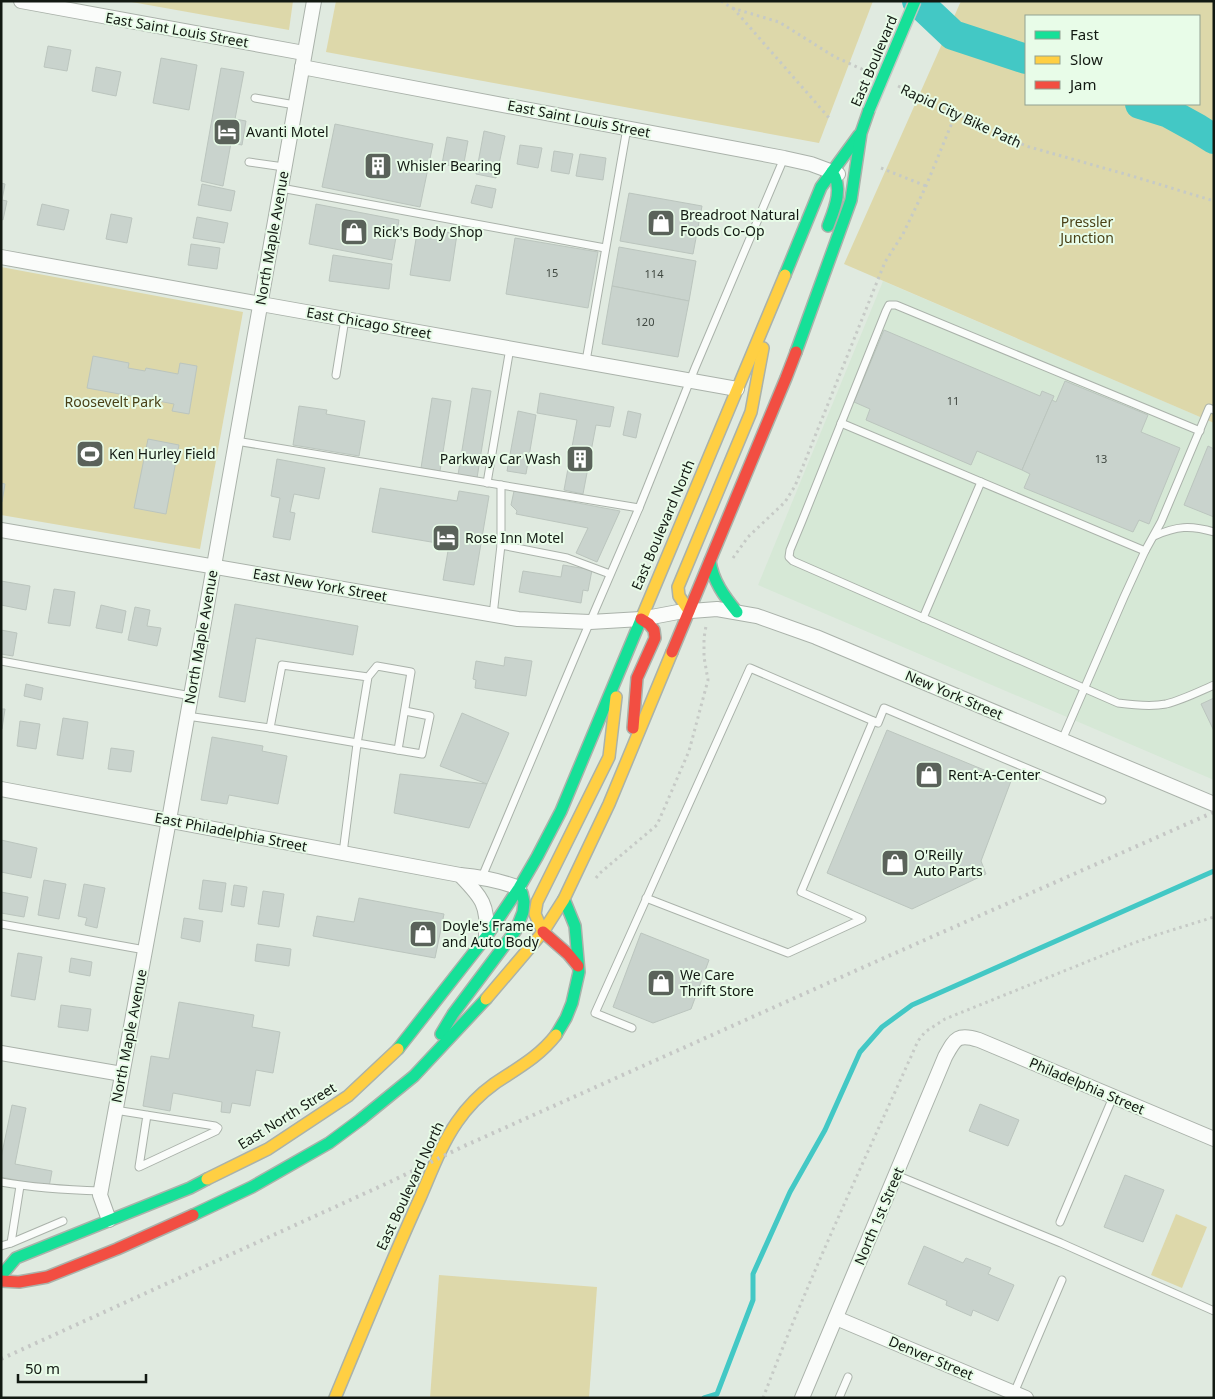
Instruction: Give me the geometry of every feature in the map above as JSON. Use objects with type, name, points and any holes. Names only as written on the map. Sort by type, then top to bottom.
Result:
[{"type":"main road","name":"East Boulevard","points":[[854,179],[861,133],[915,1]]},
{"type":"main road","name":"East Boulevard","points":[[832,172],[861,133]]},
{"type":"main road","points":[[824,236],[834,208],[837,190],[836,179],[832,172]]},
{"type":"main road","name":"East Boulevard North","points":[[519,888],[561,811],[821,187],[832,172]]},
{"type":"main road","points":[[1,1281],[19,1282],[47,1276],[116,1249],[252,1187],[329,1143],[414,1076],[474,1013],[543,932],[564,899],[609,804],[786,378],[851,200],[854,179]]},
{"type":"main road","points":[[802,335],[810,281]]},
{"type":"main road","points":[[689,611],[679,596],[678,586],[751,412],[772,304]]},
{"type":"main road","points":[[710,561],[715,582],[737,612]]},
{"type":"main road","points":[[632,749],[638,678],[655,638],[654,630],[641,619]]},
{"type":"main road","points":[[578,966],[568,954],[543,932],[536,920],[534,911],[539,896],[609,757],[619,672]]},
{"type":"main road","points":[[414,1076],[453,1014],[516,930],[521,919],[523,905],[523,895],[519,888]]},
{"type":"main road","name":"East North Street","points":[[1,1276],[16,1258],[110,1227],[268,1149],[348,1096],[400,1047],[486,937],[519,888]]},
{"type":"main road","name":"East Boulevard North","points":[[335,1398],[400,1241],[447,1139],[457,1122],[480,1096],[493,1085],[544,1049],[566,1018],[572,1003],[578,977],[578,966],[575,926],[564,899]]},
{"type":"main road","points":[[19,1282],[101,1244]]},
{"type":"street","name":"East Saint Louis Street","points":[[21,1],[304,52]]},
{"type":"street","name":"North Maple Avenue","points":[[110,1227],[100,1194],[169,820],[314,1]]},
{"type":"street","name":"East Saint Louis Street","points":[[302,67],[784,158],[811,164],[854,179]]},
{"type":"street","name":"East Chicago Street","points":[[1,256],[737,389]]},
{"type":"street","name":"East New York Street","points":[[1,530],[518,619],[590,622],[641,619],[689,611]]},
{"type":"street","name":"New York Street","points":[[689,611],[712,609],[757,616],[816,637],[1214,804]]},
{"type":"street","name":"East Philadelphia Street","points":[[1,789],[460,875],[482,877],[519,888]]},
{"type":"street","points":[[460,875],[477,893],[484,906],[487,923],[486,937]]},
{"type":"street","name":"Philadelphia Street","points":[[959,1038],[967,1036],[979,1040],[1214,1139]]},
{"type":"street","name":"North 1st Street","points":[[802,1398],[945,1057],[954,1042],[959,1038]]},
{"type":"street","points":[[1,1053],[122,1074]]},
{"type":"street","name":"Denver Street","points":[[836,1318],[1020,1395]]},
{"type":"lane","points":[[255,98],[295,105]]},
{"type":"lane","points":[[586,361],[627,128]]},
{"type":"lane","points":[[482,877],[639,508],[690,380],[784,158]]},
{"type":"lane","points":[[249,162],[284,168]]},
{"type":"lane","points":[[281,188],[605,248]]},
{"type":"lane","points":[[1200,431],[896,305],[889,305],[790,550],[789,557],[793,561],[1118,704],[1165,704],[1214,685]]},
{"type":"lane","points":[[336,375],[345,319]]},
{"type":"lane","points":[[487,483],[510,348]]},
{"type":"lane","points":[[1062,740],[1145,551],[1161,522],[1209,408],[1214,410]]},
{"type":"lane","points":[[841,423],[1145,551]]},
{"type":"lane","points":[[236,441],[639,508]]},
{"type":"lane","points":[[922,618],[981,482]]},
{"type":"lane","points":[[493,615],[501,545],[501,485]]},
{"type":"lane","points":[[1154,536],[1170,529],[1195,527],[1214,532]]},
{"type":"lane","points":[[501,545],[567,558],[610,574]]},
{"type":"lane","points":[[1,661],[191,696]]},
{"type":"lane","points":[[270,728],[282,665],[368,677]]},
{"type":"lane","points":[[343,853],[368,677],[377,666],[411,672],[398,750]]},
{"type":"lane","points":[[632,1028],[595,1013],[750,668],[878,723],[884,708],[1102,800]]},
{"type":"lane","points":[[187,716],[422,754],[430,716],[405,711]]},
{"type":"lane","points":[[646,898],[788,953],[862,919],[801,892],[873,721]]},
{"type":"lane","points":[[1,924],[145,950]]},
{"type":"lane","points":[[1060,1222],[1113,1097]]},
{"type":"lane","points":[[115,1110],[147,1115],[215,1126],[218,1128],[216,1131],[139,1167],[147,1115]]},
{"type":"lane","points":[[896,1175],[1061,1243],[1214,1311]]},
{"type":"lane","points":[[1,1182],[60,1190],[101,1191]]},
{"type":"lane","points":[[11,1243],[20,1186]]},
{"type":"lane","points":[[1,1246],[63,1221]]},
{"type":"lane","points":[[1020,1395],[1062,1280]]},
{"type":"lane","points":[[839,1398],[848,1377]]},
{"type":"path","points":[[721,1],[732,8],[830,118]]},
{"type":"path","points":[[732,8],[779,22],[835,57],[870,73]]},
{"type":"path","name":"Rapid City Bike Path","points":[[896,85],[1026,146],[1214,201]]},
{"type":"path","points":[[730,563],[748,537],[785,502],[795,486],[885,262],[903,234],[926,186],[956,114]]},
{"type":"path","points":[[881,168],[926,186]]},
{"type":"path","points":[[591,884],[600,873],[657,825],[689,751],[708,680],[704,657],[706,626]]},
{"type":"shaded area","points":[[883,281],[1214,423],[1214,780],[758,585]]},
{"type":"green space","points":[[126,1],[293,1],[289,30]]},
{"type":"green space","points":[[336,1],[873,1],[819,143],[326,52]]},
{"type":"green space","name":"Pressler Junction","points":[[961,1],[1214,1],[1214,423],[844,264]]},
{"type":"green space","name":"Roosevelt Park","points":[[1,267],[243,312],[200,549],[1,515]]},
{"type":"green space","points":[[1176,1214],[1207,1227],[1182,1288],[1151,1275]]},
{"type":"green space","points":[[439,1275],[597,1287],[589,1398],[430,1398]]},
{"type":"building","points":[[48,46],[71,50],[67,71],[44,67]]},
{"type":"building","points":[[161,58],[197,65],[189,110],[153,103]]},
{"type":"building","points":[[96,67],[121,72],[116,96],[92,91]]},
{"type":"building","name":"Avanti Motel","points":[[221,68],[244,72],[235,119],[246,121],[242,145],[231,143],[223,186],[201,181]]},
{"type":"building","name":"Whisler Bearing","points":[[335,124],[433,144],[420,207],[322,187]]},
{"type":"building","points":[[484,131],[505,136],[496,178],[476,174]]},
{"type":"building","points":[[447,137],[468,141],[463,168],[442,164]]},
{"type":"building","points":[[520,145],[542,148],[538,168],[517,164]]},
{"type":"building","points":[[554,151],[573,154],[569,174],[551,171]]},
{"type":"building","points":[[580,154],[606,158],[603,180],[576,176]]},
{"type":"building","points":[[1,183],[5,184],[2,200],[7,201],[3,220],[1,219]]},
{"type":"building","points":[[202,184],[235,191],[231,211],[198,205]]},
{"type":"building","points":[[476,185],[496,189],[492,208],[471,203]]},
{"type":"building","name":"Breadroot Natural Foods Co-Op","points":[[629,193],[702,206],[693,254],[620,241]]},
{"type":"building","points":[[42,204],[69,210],[64,230],[37,225]]},
{"type":"building","name":"Rick's Body Shop","points":[[316,204],[399,220],[392,260],[309,244]]},
{"type":"building","points":[[111,214],[132,218],[127,243],[106,239]]},
{"type":"building","points":[[197,217],[228,223],[224,243],[193,238]]},
{"type":"building","points":[[418,227],[457,234],[450,281],[410,275]]},
{"type":"building","points":[[515,238],[598,252],[588,308],[506,294]]},
{"type":"building","points":[[191,244],[220,248],[217,269],[188,265]]},
{"type":"building","points":[[619,247],[696,261],[689,301],[612,286]]},
{"type":"building","points":[[333,255],[392,264],[389,289],[329,281]]},
{"type":"building","points":[[612,286],[689,301],[678,357],[602,344]]},
{"type":"building","points":[[884,330],[1040,396],[1042,391],[1054,396],[1022,470],[977,451],[971,465],[866,420],[870,409],[854,402]]},
{"type":"building","points":[[93,356],[129,363],[128,368],[145,371],[146,368],[178,374],[180,363],[197,366],[189,414],[172,411],[174,404],[87,388]]},
{"type":"building","points":[[1065,381],[1148,415],[1141,432],[1180,448],[1149,524],[1139,520],[1133,532],[1024,488],[1030,474],[1022,470],[1052,400],[1056,402]]},
{"type":"building","points":[[472,388],[491,391],[477,478],[458,475]]},
{"type":"building","name":"Parkway Car Wash","points":[[540,393],[614,407],[610,427],[596,425],[583,494],[564,490],[577,420],[537,413]]},
{"type":"building","points":[[432,398],[451,401],[440,471],[421,468]]},
{"type":"building","points":[[299,406],[327,410],[326,414],[365,421],[359,456],[293,445]]},
{"type":"building","points":[[518,411],[536,415],[526,474],[507,471]]},
{"type":"building","points":[[628,411],[641,414],[636,438],[623,435]]},
{"type":"building","points":[[148,439],[179,445],[166,514],[134,508]]},
{"type":"building","points":[[1208,446],[1214,449],[1214,517],[1184,505]]},
{"type":"building","points":[[277,459],[325,468],[319,499],[294,494],[290,512],[295,513],[290,540],[273,537],[280,498],[271,496]]},
{"type":"building","points":[[1,483],[5,484],[2,502],[1,501]]},
{"type":"building","name":"Rose Inn Motel","points":[[380,488],[457,501],[459,491],[489,496],[474,585],[443,580],[449,545],[372,532]]},
{"type":"building","name":"Rose Inn Motel","points":[[514,491],[620,511],[597,562],[576,553],[588,528],[516,514],[517,511],[511,505]]},
{"type":"building","name":"Rose Inn Motel","points":[[563,565],[592,570],[588,591],[583,590],[581,603],[519,592],[523,571],[561,577]]},
{"type":"building","points":[[1,581],[30,586],[26,610],[1,605]]},
{"type":"building","points":[[54,589],[75,592],[70,626],[48,623]]},
{"type":"building","points":[[235,604],[358,626],[353,655],[256,638],[245,702],[219,697]]},
{"type":"building","points":[[101,605],[126,611],[122,633],[96,628]]},
{"type":"building","points":[[135,607],[150,610],[147,626],[161,628],[157,646],[128,640]]},
{"type":"building","points":[[1,630],[17,633],[13,656],[1,654]]},
{"type":"building","points":[[505,657],[532,661],[526,696],[475,688],[476,680],[473,679],[476,661],[504,666]]},
{"type":"building","points":[[26,684],[43,688],[41,700],[24,696]]},
{"type":"building","points":[[1214,698],[1214,731],[1201,704]]},
{"type":"building","points":[[1,709],[5,709],[2,729],[1,729]]},
{"type":"building","points":[[462,713],[509,733],[487,784],[440,766]]},
{"type":"building","points":[[63,718],[88,722],[83,759],[57,755]]},
{"type":"building","points":[[20,721],[40,724],[36,749],[17,746]]},
{"type":"building","points":[[887,730],[1011,781],[981,861],[986,874],[912,909],[827,873]]},
{"type":"building","points":[[212,737],[263,746],[262,751],[287,756],[278,804],[229,795],[227,804],[201,800]]},
{"type":"building","points":[[111,748],[134,751],[131,772],[108,769]]},
{"type":"building","points":[[400,774],[487,784],[469,828],[394,813]]},
{"type":"building","points":[[1,840],[37,848],[31,878],[1,872]]},
{"type":"building","points":[[44,880],[66,884],[59,919],[38,915]]},
{"type":"building","points":[[203,880],[226,883],[222,912],[199,909]]},
{"type":"building","points":[[84,884],[105,888],[97,928],[85,925],[87,918],[78,916]]},
{"type":"building","points":[[234,885],[247,887],[244,907],[231,905]]},
{"type":"building","points":[[263,891],[284,894],[279,927],[258,924]]},
{"type":"building","points":[[1,892],[28,897],[24,917],[1,913]]},
{"type":"building","points":[[359,898],[444,914],[435,958],[313,936],[317,916],[354,922]]},
{"type":"building","points":[[184,918],[203,921],[200,942],[181,938]]},
{"type":"building","name":"We Care Thrift Store","points":[[641,933],[709,960],[691,1009],[653,1023],[613,1007]]},
{"type":"building","points":[[257,944],[291,949],[289,966],[255,961]]},
{"type":"building","points":[[18,953],[42,957],[35,1000],[11,996]]},
{"type":"building","points":[[71,958],[92,962],[90,976],[69,972]]},
{"type":"building","points":[[179,1002],[254,1015],[252,1027],[280,1032],[273,1073],[256,1070],[250,1106],[232,1103],[230,1113],[221,1112],[222,1102],[173,1093],[170,1111],[143,1106],[151,1056],[169,1059]]},
{"type":"building","points":[[61,1005],[91,1009],[88,1031],[58,1027]]},
{"type":"building","points":[[980,1104],[1019,1120],[1008,1146],[969,1131]]},
{"type":"building","points":[[12,1105],[26,1108],[15,1164],[52,1171],[49,1187],[1,1177],[1,1158]]},
{"type":"building","points":[[1125,1175],[1164,1190],[1143,1242],[1104,1227]]},
{"type":"building","points":[[924,1246],[963,1263],[966,1258],[991,1268],[988,1274],[1014,1285],[998,1321],[973,1310],[971,1316],[946,1305],[947,1301],[908,1284]]},
{"type":"waterway","points":[[917,1],[953,35],[1025,59]]},
{"type":"waterway","points":[[1143,105],[1169,113],[1214,139]]},
{"type":"waterway","points":[[704,1398],[717,1394],[753,1300],[753,1274],[790,1192],[825,1130],[860,1052],[882,1027],[912,1005],[1214,871]]},
{"type":"railway","points":[[1,1359],[392,1181],[462,1147],[1214,812]]},
{"type":"traffic: fast","points":[[869,110],[915,1]]},
{"type":"traffic: fast","points":[[796,352],[851,200],[861,133],[869,110]]},
{"type":"traffic: fast","points":[[785,275],[821,187],[859,135]]},
{"type":"traffic: fast","points":[[828,226],[838,192],[836,178],[832,172]]},
{"type":"traffic: fast","points":[[710,561],[720,588],[737,612]]},
{"type":"traffic: fast","points":[[398,1049],[486,937],[537,857],[561,811],[642,617]]},
{"type":"traffic: fast","points":[[441,1034],[453,1014],[516,930],[523,912],[524,902],[522,893]]},
{"type":"traffic: fast","points":[[556,1035],[572,1003],[579,972],[575,926],[564,899]]},
{"type":"traffic: fast","points":[[193,1215],[252,1187],[329,1143],[414,1076],[486,999]]},
{"type":"traffic: fast","points":[[1,1276],[16,1258],[190,1188],[207,1179]]},
{"type":"traffic: slow","points":[[642,617],[785,275]]},
{"type":"traffic: slow","points":[[689,611],[679,596],[678,587],[751,412],[763,348]]},
{"type":"traffic: slow","points":[[486,999],[543,932],[564,899],[609,804],[672,652]]},
{"type":"traffic: slow","points":[[543,932],[535,914],[537,902],[609,757],[616,697]]},
{"type":"traffic: slow","points":[[335,1398],[398,1248],[451,1131],[465,1112],[484,1092],[535,1056],[556,1035]]},
{"type":"traffic: slow","points":[[207,1179],[268,1149],[348,1096],[398,1049]]},
{"type":"traffic: jam","points":[[672,652],[796,352]]},
{"type":"traffic: jam","points":[[633,728],[637,678],[655,638],[654,630],[641,619]]},
{"type":"traffic: jam","points":[[543,932],[568,954],[578,966]]},
{"type":"traffic: jam","points":[[1,1281],[19,1282],[47,1277],[117,1249],[193,1215]]},
{"type":"place","name":"Avanti Motel","points":[[227,132]]},
{"type":"place","name":"Whisler Bearing","points":[[378,166]]},
{"type":"place","name":"Breadroot Natural Foods Co-Op","points":[[661,223]]},
{"type":"place","name":"Rick's Body Shop","points":[[354,232]]},
{"type":"place","name":"Ken Hurley Field","points":[[90,454]]},
{"type":"place","name":"Parkway Car Wash","points":[[580,459]]},
{"type":"place","name":"Rose Inn Motel","points":[[446,538]]},
{"type":"place","name":"Rent-A-Center","points":[[929,775]]},
{"type":"place","name":"O'Reilly Auto Parts","points":[[895,863]]},
{"type":"place","name":"Doyle's Frame and Auto Body","points":[[423,934]]},
{"type":"place","name":"We Care Thrift Store","points":[[661,983]]}]
